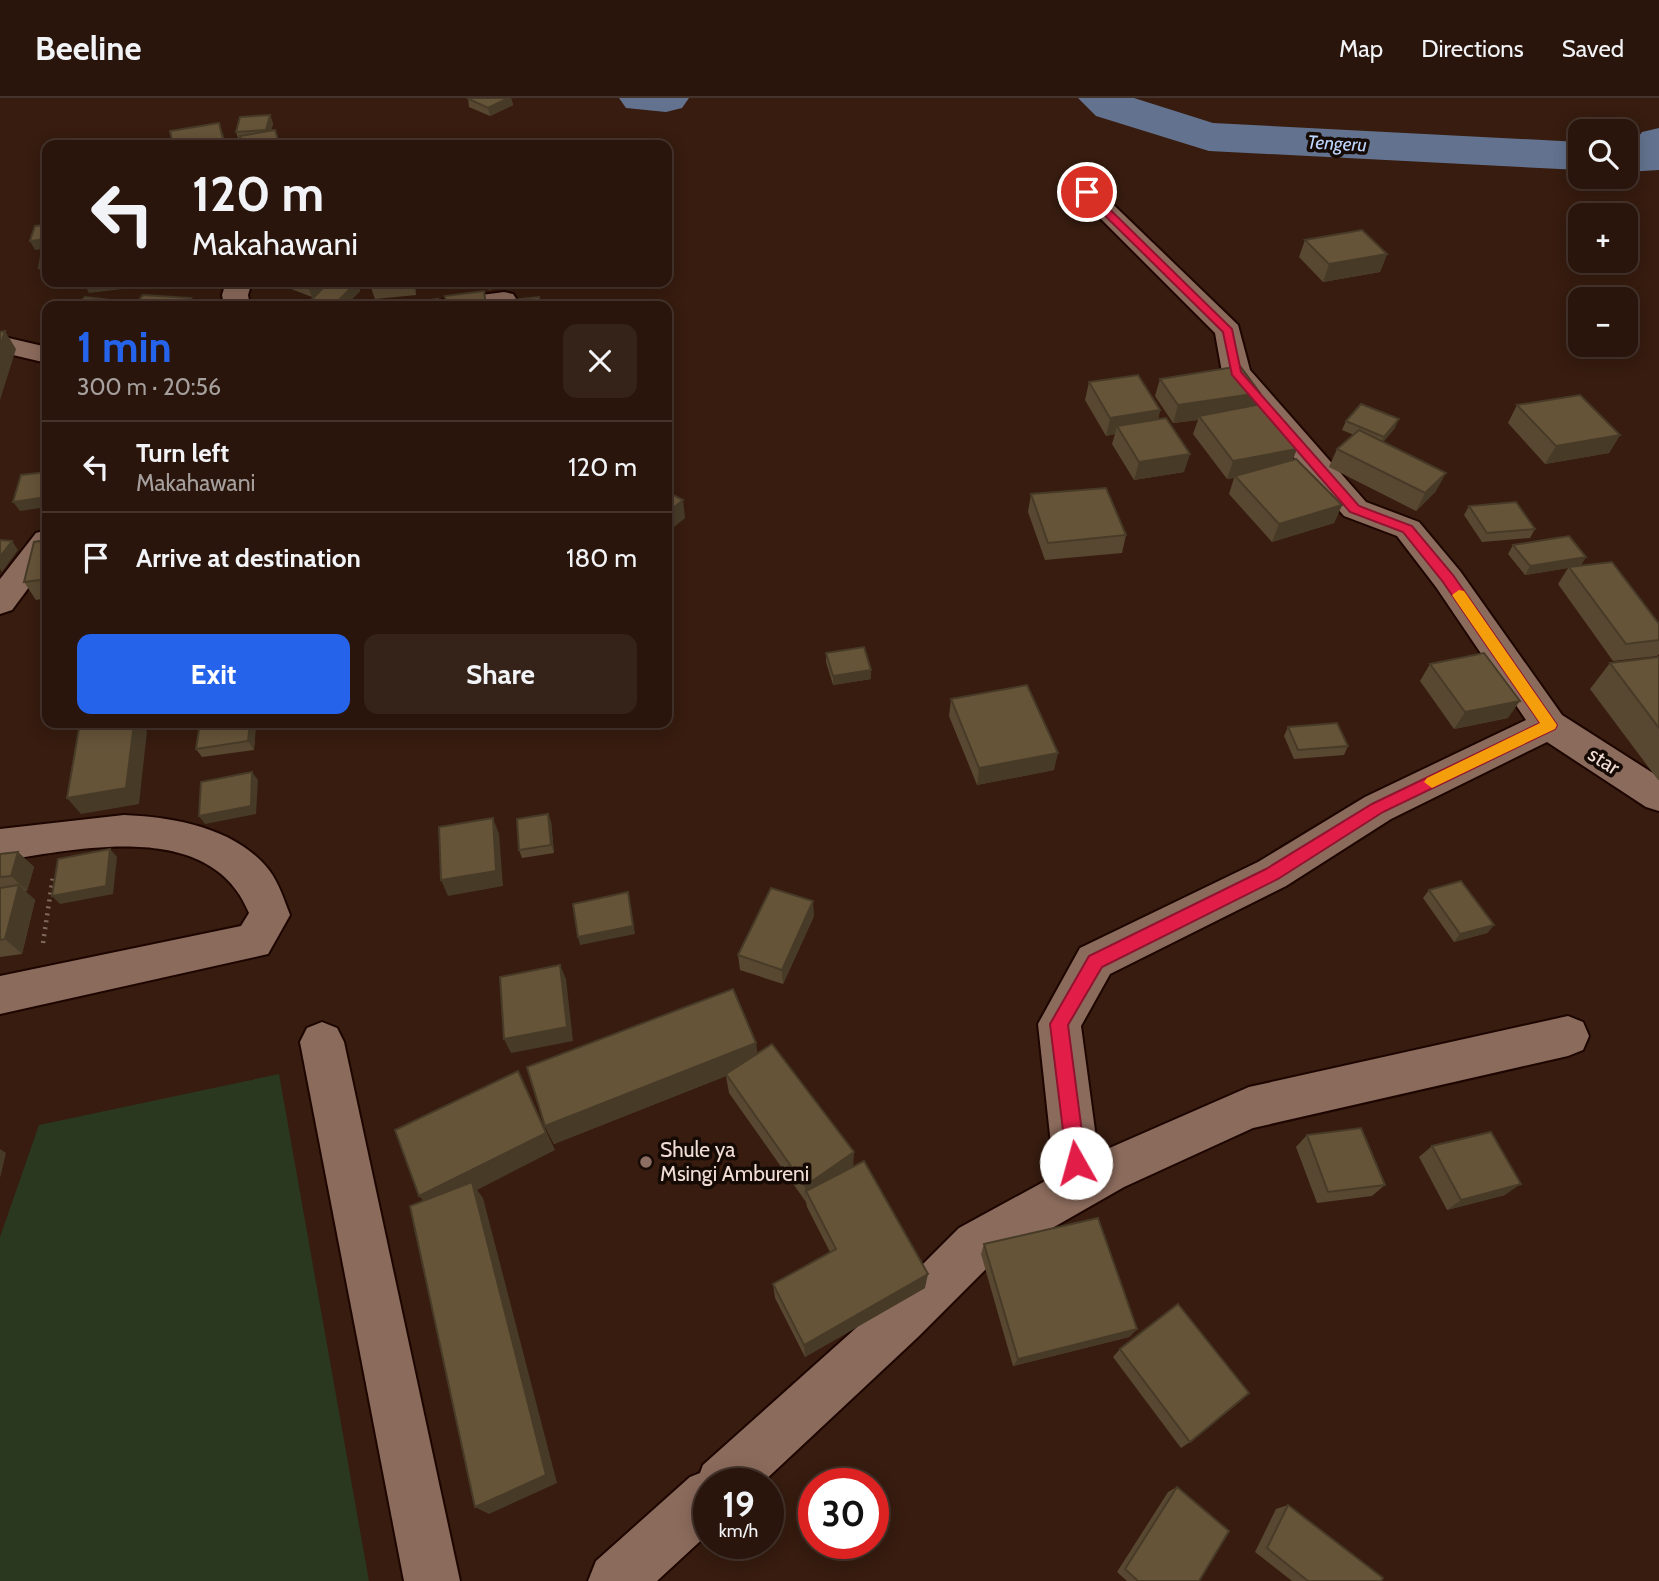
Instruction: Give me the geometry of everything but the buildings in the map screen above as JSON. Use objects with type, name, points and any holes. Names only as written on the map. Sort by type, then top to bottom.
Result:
[{"type":"street","points":[[1076,1163],[1059,1024],[1096,961],[1272,874],[1378,808],[1549,725],[1448,579],[1408,529],[1355,509],[1236,372],[1228,331],[1087,192]]},
{"type":"street","points":[[495,301],[504,300]]},
{"type":"street","points":[[0,344],[42,354]]},
{"type":"street","points":[[0,602],[42,547]]},
{"type":"street","name":"star","points":[[1549,725],[1659,796]]},
{"type":"street","points":[[0,845],[108,831],[177,835],[212,846],[256,884],[270,915],[254,941],[18,991]]},
{"type":"street","points":[[739,1468],[901,1320],[976,1245],[1108,1171],[1249,1108],[1568,1036]]},
{"type":"street","points":[[322,1042],[432,1581]]},
{"type":"street","points":[[616,1581],[693,1511]]},
{"type":"path","points":[[18,991],[59,837]]},
{"type":"green space","points":[[279,1074],[369,1581],[0,1581],[0,1237],[39,1125]]},
{"type":"waterway","name":"Tengeru","points":[[642,98],[666,98]]},
{"type":"waterway","name":"Tengeru","points":[[1101,98],[1112,106],[1209,137],[1568,155]]},
{"type":"waterway","name":"Tengeru","points":[[1638,159],[1646,159],[1659,142]]},
{"type":"slow traffic","points":[[1432,782],[1549,725],[1459,595]]},
{"type":"place","name":"Shule ya Msingi Ambureni","points":[[646,1162]]},
{"type":"route","points":[[1076,1163],[1059,1024],[1096,961],[1272,874],[1378,808],[1549,725],[1448,579],[1408,529],[1355,509],[1236,372],[1228,331],[1087,192]]}]
